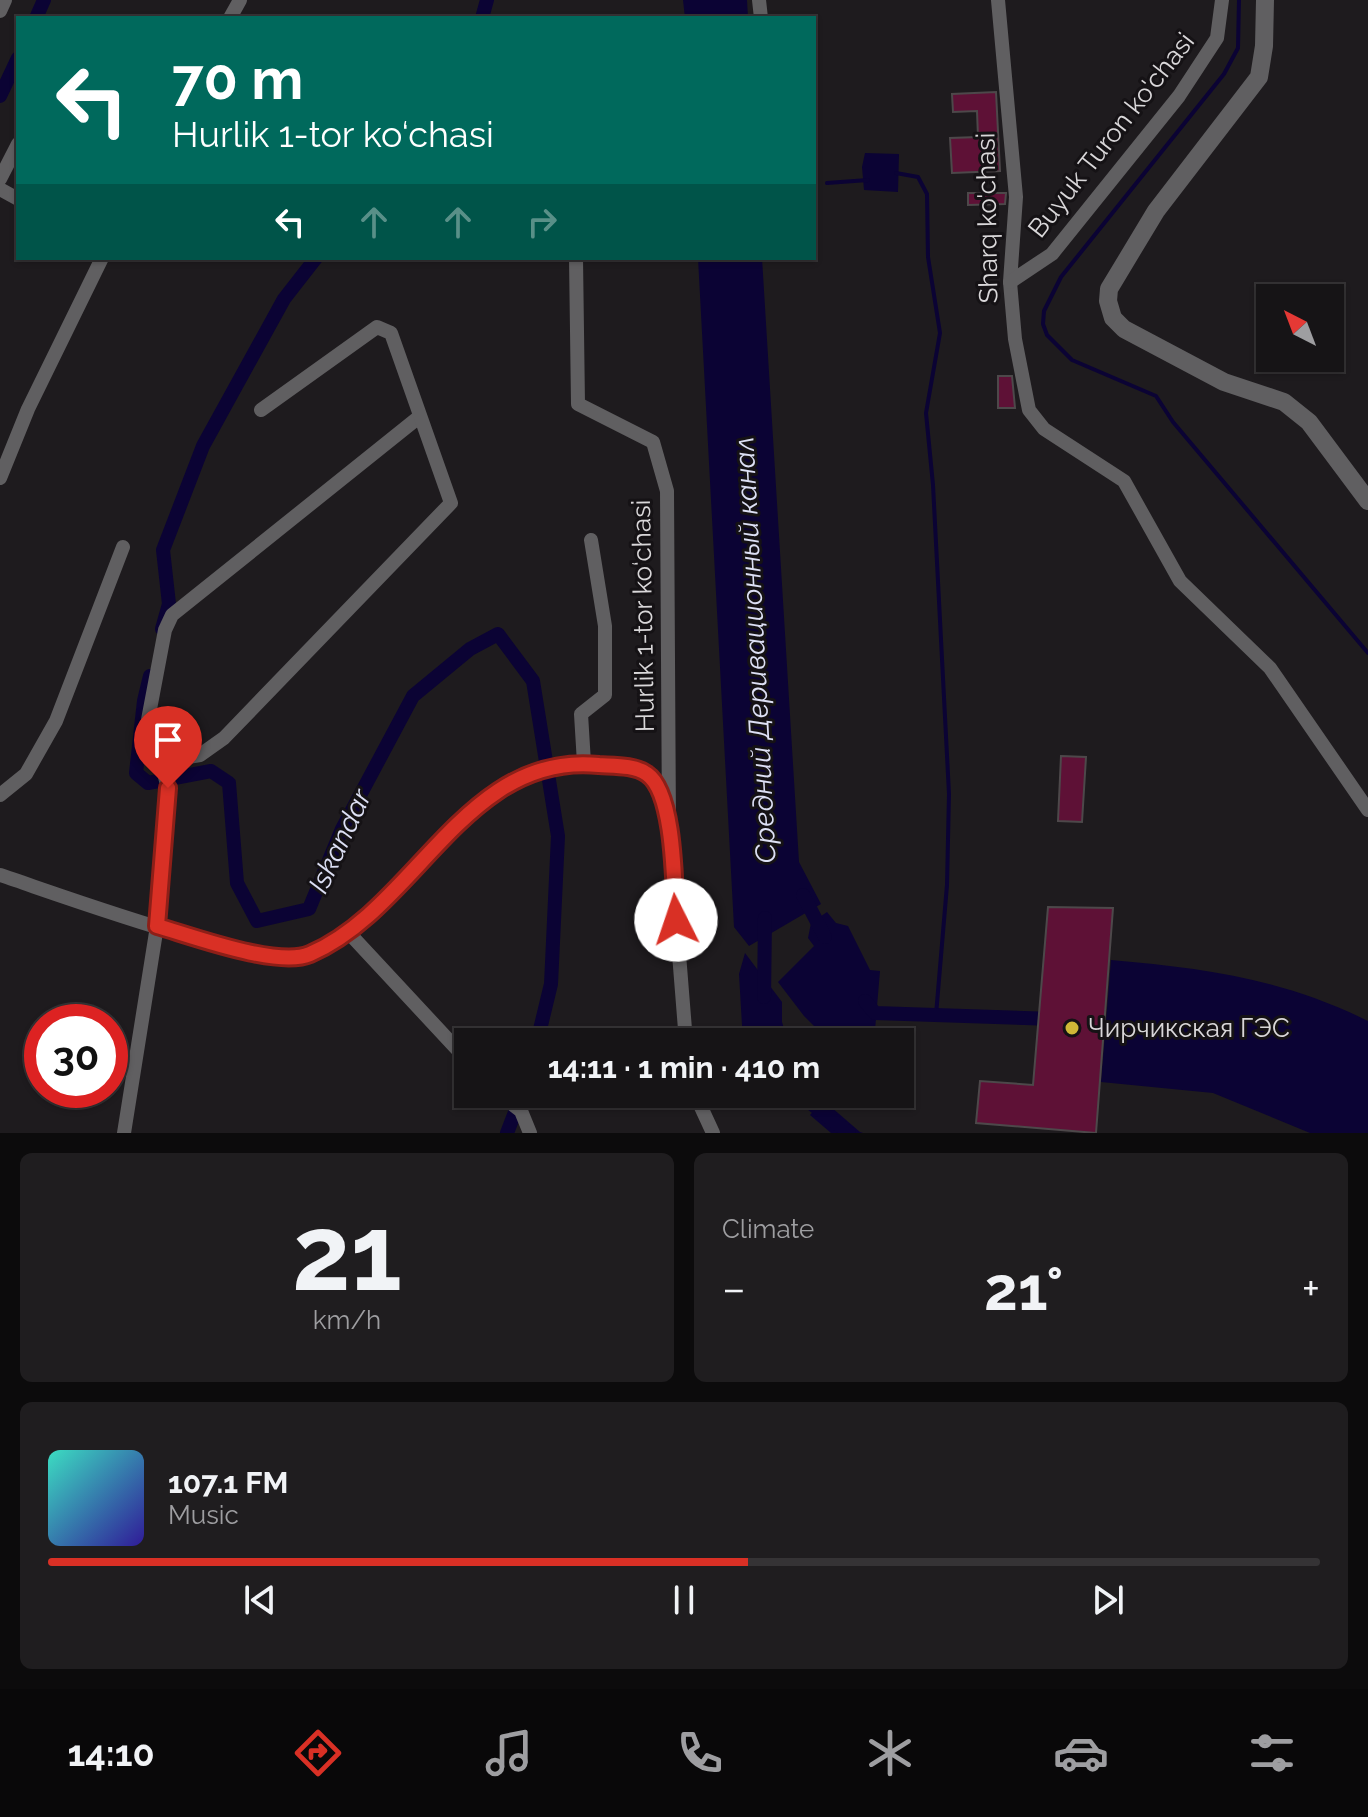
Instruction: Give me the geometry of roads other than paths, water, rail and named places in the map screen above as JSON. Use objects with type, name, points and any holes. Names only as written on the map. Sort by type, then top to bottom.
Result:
[{"type":"street","points":[[0,11],[5,0]]},
{"type":"street","name":"Sharq ko'chasi","points":[[998,0],[1016,197],[1010,282],[1015,339],[1029,410],[1044,429],[1124,481],[1180,581],[1270,668],[1368,810]]},
{"type":"street","name":"Buyuk Turon ko'chasi","points":[[1010,282],[1052,254],[1179,96],[1217,38],[1222,0]]},
{"type":"street","points":[[1265,0],[1264,46],[1259,77],[1156,211],[1109,289],[1109,308],[1116,322],[1147,343],[1224,382],[1255,391],[1298,412],[1309,422],[1368,501]]},
{"type":"street","points":[[0,179],[16,148]]},
{"type":"street","points":[[0,478],[28,409],[101,260]]},
{"type":"street","name":"Hurlik 1-tor ko‘chasi","points":[[576,260],[578,404],[653,442],[667,491],[669,828],[685,1028]]},
{"type":"street","points":[[164,765],[200,755],[224,738],[449,507],[451,500],[391,333],[383,327],[377,327],[261,410]]},
{"type":"street","points":[[124,1133],[157,926],[168,788],[164,765],[150,740],[147,725],[165,630],[172,615],[419,417]]},
{"type":"street","name":"Hurlik 1-tor ko‘chasi","points":[[584,763],[581,714],[605,695],[607,659],[605,626],[591,540]]},
{"type":"street","points":[[0,795],[26,774],[56,721],[123,547]]},
{"type":"street","name":"Hurlik 1-tor ko‘chasi","points":[[0,875],[157,926],[268,957],[307,956],[349,933],[474,810],[506,784],[534,771],[584,763],[623,767],[647,774],[660,791],[669,828]]},
{"type":"street","points":[[349,933],[454,1046]]},
{"type":"street","points":[[517,1108],[530,1133]]},
{"type":"street","points":[[701,1108],[713,1133]]},
{"type":"water","points":[[683,0],[747,0],[748,16],[685,16]]},
{"type":"water","points":[[865,153],[899,154],[898,192],[864,190],[862,167]]},
{"type":"water","name":"Средний Деривационный канал","points":[[698,260],[762,260],[799,862],[821,904],[749,946],[734,927]]},
{"type":"water","name":"Средний Деривационный канал","points":[[827,912],[836,923],[848,926],[870,970],[880,971],[875,1028],[816,1028],[778,982],[814,946],[808,938],[811,923]]},
{"type":"water","points":[[745,953],[782,1002],[784,1028],[742,1028],[739,974]]},
{"type":"water","points":[[1111,960],[1211,972],[1274,985],[1368,1021],[1368,1133],[1310,1133],[1213,1093],[1101,1082]]},
{"type":"water","points":[[816,1108],[832,1108],[863,1133],[831,1133],[810,1115]]},
{"type":"waterway","name":"Iskandar","points":[[37,16],[44,0]]},
{"type":"waterway","name":"Iskandar","points":[[483,16],[487,0]]},
{"type":"waterway","points":[[1239,0],[1238,48],[1224,74],[1061,277],[1044,311],[1043,324],[1047,335],[1072,360],[1156,396],[1173,422],[1368,653]]},
{"type":"waterway","name":"Iskandar","points":[[0,96],[16,62]]},
{"type":"waterway","points":[[896,173],[918,177],[927,194],[928,257],[940,333],[926,413],[933,485],[949,794],[947,885],[936,1015]]},
{"type":"waterway","points":[[827,183],[868,180]]},
{"type":"waterway","name":"Iskandar","points":[[162,629],[169,604],[163,550],[203,446],[284,299],[314,260]]},
{"type":"waterway","name":"Iskandar","points":[[150,676],[136,773],[148,783],[211,771],[229,783],[237,883],[257,921],[309,909],[342,829],[413,696],[470,649],[498,634],[533,681],[558,836],[551,984],[540,1028]]},
{"type":"waterway","points":[[803,895],[825,937]]},
{"type":"waterway","name":"Средний Деривационный канал","points":[[764,997],[765,918]]},
{"type":"waterway","points":[[865,1001],[875,1013],[1055,1019]]},
{"type":"waterway","name":"Iskandar","points":[[507,1133],[517,1108]]},
{"type":"waterway","name":"Средний Деривационный канал","points":[[817,1108],[849,1133]]},
{"type":"place","name":"Чирчикская ГЭС","points":[[1072,1028]]}]
